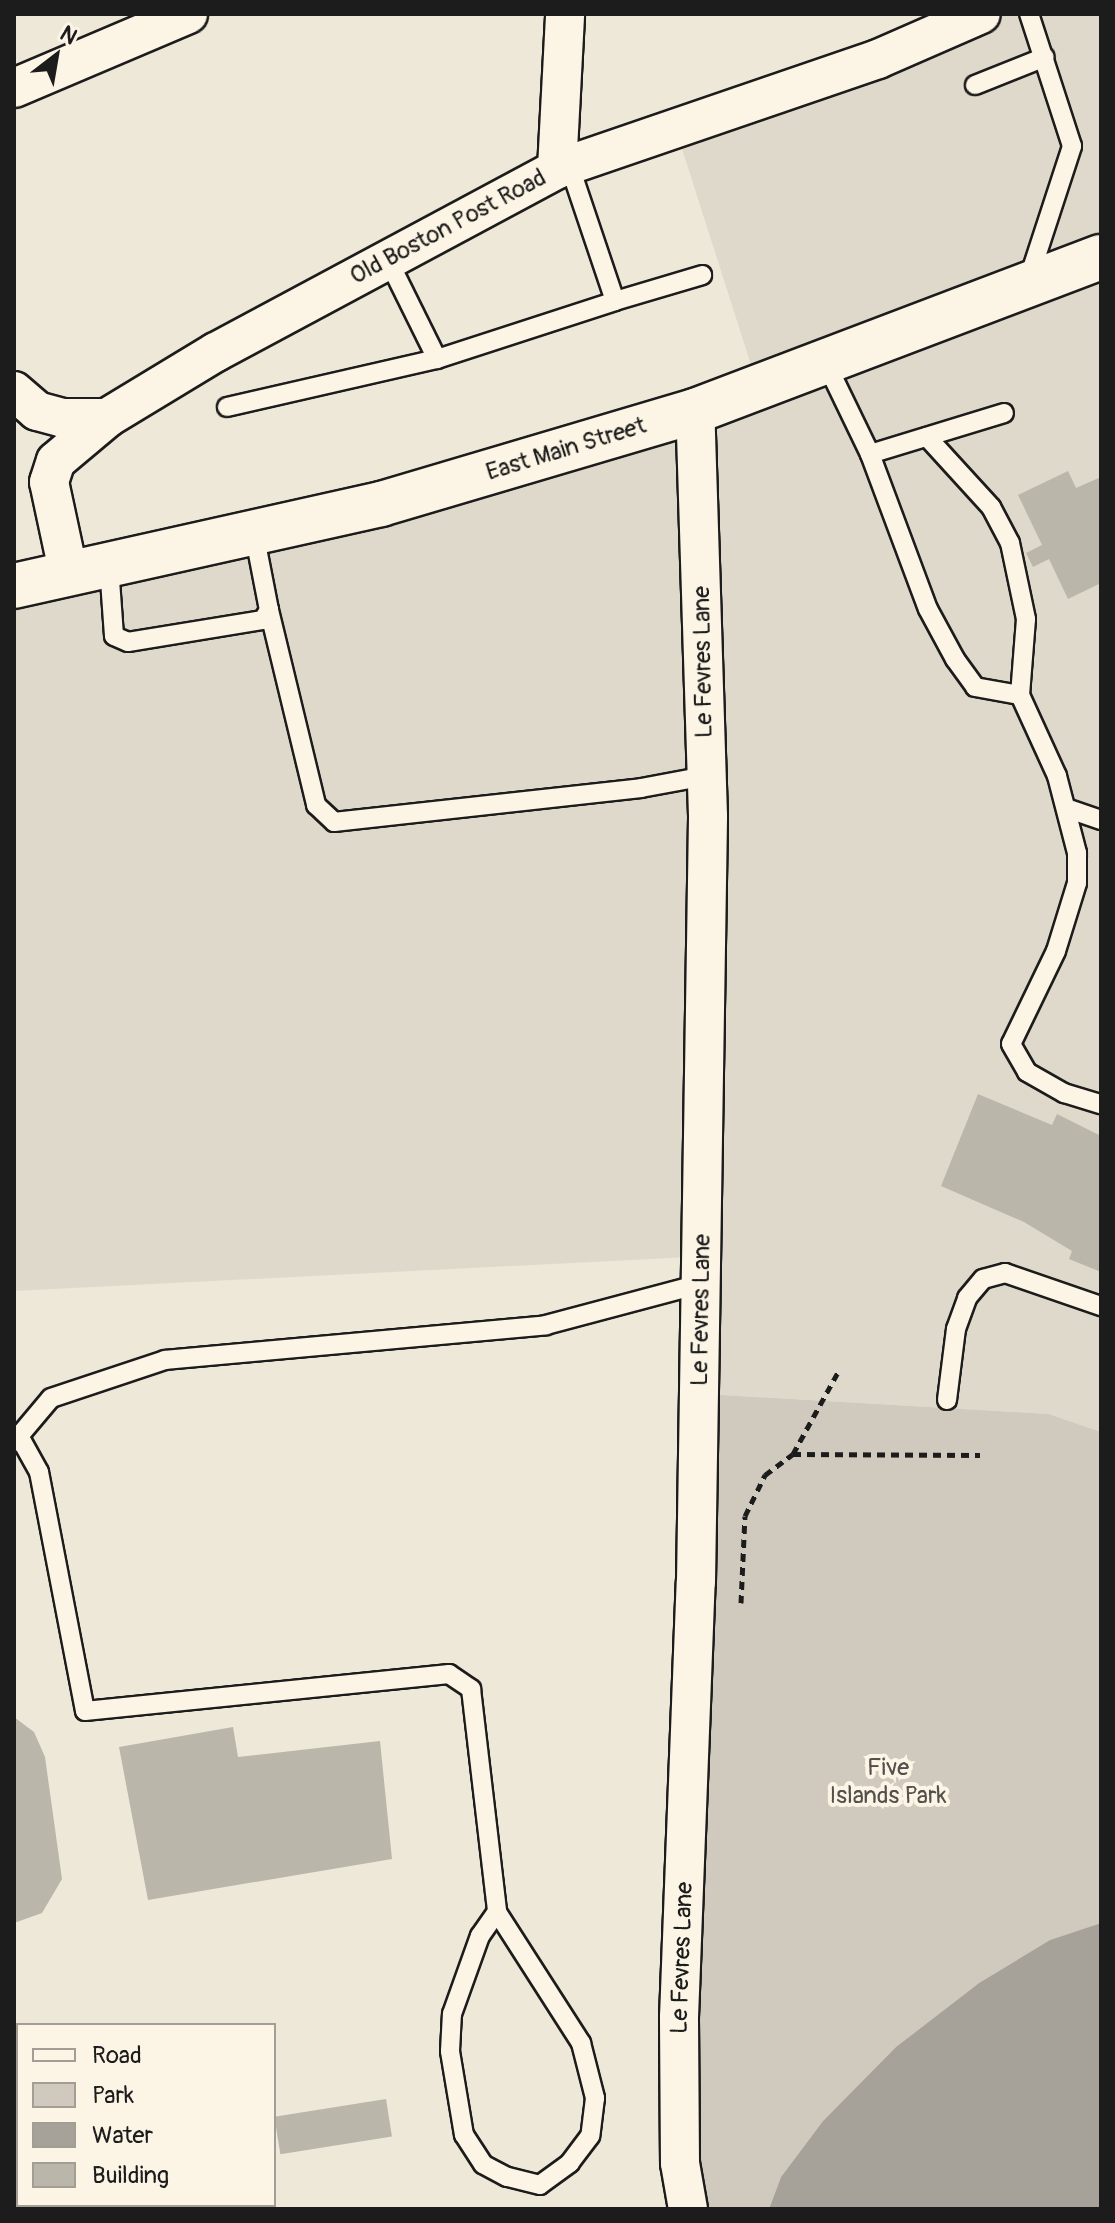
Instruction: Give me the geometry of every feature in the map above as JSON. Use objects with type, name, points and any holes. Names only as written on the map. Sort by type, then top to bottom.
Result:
[{"type":"main road","name":"East Main Street","points":[[14,586],[381,504],[695,411],[1101,257]]},
{"type":"street","points":[[14,88],[188,14]]},
{"type":"street","points":[[563,167],[565,14]]},
{"type":"street","name":"Old Boston Post Road","points":[[89,570],[49,482],[56,461],[107,418],[216,352],[563,167],[878,59],[981,14]]},
{"type":"street","points":[[14,391],[37,411],[63,418],[107,418]]},
{"type":"street","name":"Le Fevres Lane","points":[[688,2209],[680,2163],[679,2017],[696,1582],[705,776],[695,411]]},
{"type":"lane","points":[[1026,286],[1072,146],[1029,14]]},
{"type":"lane","points":[[975,85],[1045,57]]},
{"type":"lane","points":[[563,167],[615,301]]},
{"type":"lane","points":[[388,260],[437,359]]},
{"type":"lane","points":[[227,407],[437,359],[702,275]]},
{"type":"lane","points":[[826,363],[870,454],[928,609],[955,659],[975,687],[1020,695]]},
{"type":"lane","points":[[870,454],[1004,413]]},
{"type":"lane","points":[[927,437],[991,507],[1010,543],[1026,619],[1020,695],[1057,776],[1077,853],[1077,883],[1056,951],[1011,1044],[1027,1072],[1064,1093],[1101,1104]]},
{"type":"lane","points":[[254,533],[269,610],[316,805],[334,822],[641,788],[705,776]]},
{"type":"lane","points":[[89,570],[114,636],[128,642],[263,620],[269,610]]},
{"type":"lane","points":[[1066,808],[1101,820]]},
{"type":"lane","points":[[947,1400],[956,1329],[967,1298],[983,1279],[1005,1273],[1101,1306]]},
{"type":"lane","points":[[497,1912],[480,1936],[452,2014],[450,2051],[464,2135],[483,2164],[507,2177],[540,2185],[570,2163],[590,2136],[595,2098],[581,2043],[497,1912],[471,1689],[449,1674],[85,1711],[39,1472],[17,1439],[51,1398],[165,1360],[546,1325],[700,1284]]},
{"type":"path","points":[[741,1603],[745,1516],[765,1475],[793,1454],[838,1372]]},
{"type":"path","points":[[793,1454],[980,1455]]},
{"type":"shaded area","points":[[992,14],[1101,14],[1101,1432],[1049,1414],[688,1393],[691,1257],[14,1291],[14,578],[760,393],[676,130]]},
{"type":"green space","name":"Five Islands Park","points":[[688,1393],[1049,1414],[1101,1432],[1101,1923],[1050,1940],[979,1983],[896,2047],[823,2121],[781,2177],[769,2209],[673,2209]]},
{"type":"water","points":[[1101,1923],[1101,2209],[769,2209],[781,2177],[823,2121],[896,2047],[979,1983],[1050,1940]]},
{"type":"building","points":[[1068,471],[1076,488],[1101,477],[1101,583],[1068,599],[1049,559],[1033,567],[1026,553],[1042,545],[1018,495]]},
{"type":"building","points":[[978,1094],[1052,1125],[1057,1114],[1101,1136],[1101,1272],[1069,1259],[1072,1251],[1024,1222],[941,1186]]},
{"type":"building","points":[[14,1717],[34,1732],[45,1757],[62,1879],[42,1913],[14,1923]]},
{"type":"building","points":[[233,1727],[238,1757],[380,1741],[392,1859],[148,1900],[119,1747]]},
{"type":"building","points":[[386,2099],[392,2137],[280,2154],[276,2116]]}]
